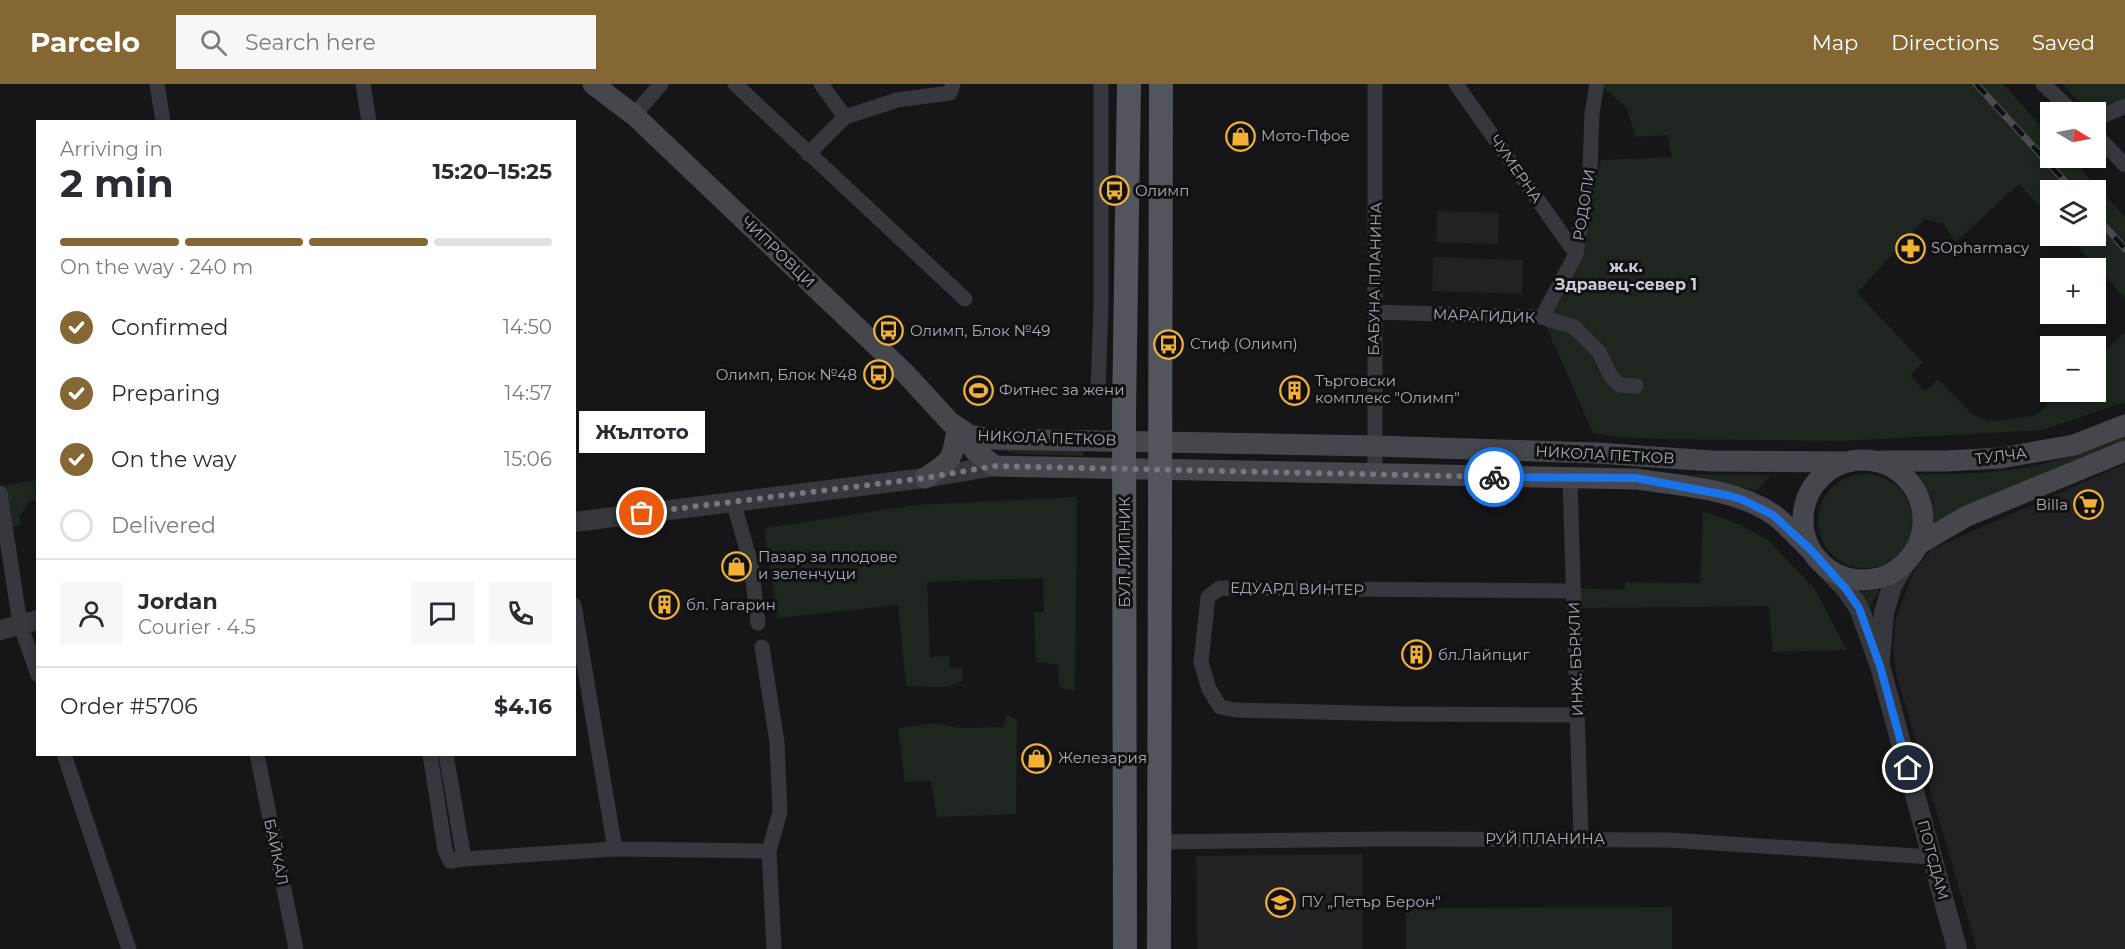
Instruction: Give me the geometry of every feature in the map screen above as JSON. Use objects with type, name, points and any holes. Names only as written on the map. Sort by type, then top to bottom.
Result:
[{"type":"main road","name":"ЧИПРОВЦИ","points":[[593,84],[634,115],[905,373],[957,428]]},
{"type":"main road","name":"БУЛ. ЛИПНИК","points":[[1125,949],[1124,441],[1129,84]]},
{"type":"main road","points":[[1160,949],[1161,84]]},
{"type":"main road","name":"ТУЛЧА","points":[[1873,461],[2001,458],[2074,445],[2125,425]]},
{"type":"main road","name":"НИКОЛА ПЕТКОВ","points":[[957,428],[969,435],[993,439],[1375,446],[1596,453],[1712,460],[1848,462]]},
{"type":"main road","name":"НИКОЛА ПЕТКОВ","points":[[957,428],[975,451],[995,466],[1570,479],[1636,478],[1712,491],[1741,499],[1773,515],[1811,550]]},
{"type":"main road","points":[[925,478],[948,464],[954,449],[957,428]]},
{"type":"main road","points":[[1919,544],[1967,516],[2125,451]]},
{"type":"main road","points":[[1873,461],[1885,464],[1899,472],[1911,483],[1919,497],[1923,512],[1923,528],[1919,544],[1905,564],[1891,574],[1875,580],[1857,581],[1826,568],[1811,550],[1805,535],[1803,519],[1806,502],[1813,488],[1824,475],[1848,462],[1873,461]]},
{"type":"street","points":[[157,84],[163,120]]},
{"type":"street","points":[[363,84],[369,120]]},
{"type":"street","points":[[634,115],[661,84]]},
{"type":"street","points":[[735,84],[965,298]]},
{"type":"street","points":[[821,84],[845,117]]},
{"type":"street","points":[[808,154],[845,117],[897,100],[950,93],[953,84]]},
{"type":"street","points":[[1098,391],[1101,307],[1101,84]]},
{"type":"street","name":"БАБУНА ПЛАНИНА","points":[[1375,84],[1375,474]]},
{"type":"street","name":"ЧУМЕРНА","points":[[1456,84],[1576,254]]},
{"type":"street","name":"РОДОПИ","points":[[1542,317],[1576,254],[1590,168],[1592,113],[1597,84]]},
{"type":"street","points":[[2043,84],[2062,102]]},
{"type":"street","points":[[2106,115],[2125,106]]},
{"type":"street","points":[[2106,145],[2125,165]]},
{"type":"street","name":"МАРАГИДИК","points":[[1374,312],[1542,317],[1574,327],[1599,352],[1610,375],[1618,385],[1636,386]]},
{"type":"street","points":[[576,522],[925,478],[995,466]]},
{"type":"street","name":"ИНЖ. БЪРКЛИ","points":[[1570,479],[1581,839]]},
{"type":"street","points":[[0,493],[36,663]]},
{"type":"street","points":[[733,501],[751,564],[758,623]]},
{"type":"street","name":"ПОТСДАМ","points":[[1880,666],[1884,614],[1892,586],[1905,564]]},
{"type":"street","name":"ПОТСДАМ","points":[[1826,568],[1846,589],[1859,608],[1880,666],[1957,949]]},
{"type":"street","name":"ЕДУАРД ВИНТЕР","points":[[1573,591],[1220,588],[1208,597],[1201,662],[1209,689],[1220,707],[1236,710],[1385,714],[1577,715]]},
{"type":"street","points":[[576,617],[615,849]]},
{"type":"street","points":[[0,630],[29,622]]},
{"type":"street","points":[[762,647],[777,742],[780,812],[769,851],[774,949]]},
{"type":"street","points":[[65,756],[129,949]]},
{"type":"street","name":"БАЙКАЛ","points":[[256,756],[296,949]]},
{"type":"street","points":[[430,756],[445,850],[450,861],[615,849],[769,851]]},
{"type":"street","points":[[447,756],[464,859]]},
{"type":"street","name":"РУЙ ПЛАНИНА","points":[[1159,842],[1387,839],[1669,840],[1932,857]]},
{"type":"shaded area","points":[[1599,84],[2003,84],[2040,125],[2040,168],[2080,168],[2091,180],[2040,180],[2040,207],[2019,184],[1956,242],[1943,224],[1925,219],[1857,293],[1923,362],[1910,375],[1925,391],[1938,379],[1973,415],[1989,421],[2035,416],[2050,402],[2106,402],[2106,350],[2125,332],[2125,402],[2042,430],[1842,441],[1670,439],[1614,437],[1593,433],[1542,317],[1576,254],[1601,160],[1672,157],[1667,135],[1635,137],[1627,108]]},
{"type":"shaded area","points":[[2063,84],[2125,84],[2125,99],[2106,107],[2106,102],[2078,102]]},
{"type":"shaded area","points":[[2106,196],[2125,217],[2125,298],[2106,278],[2106,258],[2088,258],[2076,246],[2106,246]]},
{"type":"shaded area","points":[[1437,211],[1499,213],[1498,244],[1436,242]]},
{"type":"shaded area","points":[[1433,257],[1523,260],[1522,294],[1432,291]]},
{"type":"shaded area","points":[[2125,434],[2125,440],[1935,523],[1932,499],[1918,474],[1980,473],[2027,467],[2084,451]]},
{"type":"shaded area","points":[[985,448],[1084,451],[1083,456],[1021,454]]},
{"type":"shaded area","points":[[2125,464],[2125,949],[1977,949],[1896,673],[1893,648],[1896,618],[1914,571],[1932,549]]},
{"type":"shaded area","points":[[1690,474],[1771,475],[1756,491]]},
{"type":"shaded area","points":[[1865,474],[1883,477],[1898,488],[1909,503],[1912,521],[1909,539],[1898,554],[1883,565],[1865,568],[1847,565],[1832,554],[1821,539],[1818,521],[1821,503],[1832,488],[1847,477]]},
{"type":"shaded area","points":[[36,480],[36,500],[29,502],[20,516],[20,525],[8,528],[1,486]]},
{"type":"shaded area","points":[[1077,497],[1075,691],[1059,687],[1058,665],[1036,662],[1034,613],[1044,612],[1043,578],[927,582],[930,657],[950,656],[949,667],[962,668],[963,681],[946,687],[906,686],[898,605],[777,618],[764,528],[916,505]]},
{"type":"shaded area","points":[[1703,511],[1741,525],[1768,540],[1814,588],[1847,650],[1773,652],[1769,606],[1577,608],[1577,588],[1625,590],[1625,582],[1700,583]]},
{"type":"shaded area","points":[[1879,590],[1870,607],[1860,592]]},
{"type":"shaded area","points":[[1007,714],[1017,720],[1016,814],[937,817],[931,781],[905,782],[898,728],[936,723],[959,728],[1003,727]]},
{"type":"shaded area","name":"ПУ „Петър Берон\"","points":[[1363,854],[1363,949],[1197,949],[1196,856]]},
{"type":"shaded area","points":[[1672,907],[1672,949],[1406,949],[1406,908]]},
{"type":"railway","points":[[1976,84],[2064,180]]},
{"type":"railway","points":[[2106,227],[2125,249]]},
{"type":"way so far","points":[[642,513],[925,478],[995,466],[1494,477]]},
{"type":"place","name":"Мото-Пфое","points":[[1240,136]]},
{"type":"place","name":"Олимп","points":[[1114,191]]},
{"type":"place","name":"SOpharmacy","points":[[1910,248]]},
{"type":"place","name":"Олимп, Блок №49","points":[[889,331]]},
{"type":"place","name":"Стиф (Олимп)","points":[[1169,344]]},
{"type":"place","name":"Олимп, Блок №48","points":[[878,375]]},
{"type":"place","name":"Фитнес за жени","points":[[978,390]]},
{"type":"place","name":"Търговски комплекс \"Олимп\"","points":[[1294,390]]},
{"type":"place","name":"Billa","points":[[2089,505]]},
{"type":"place","name":"Жълтото","points":[[642,513]]},
{"type":"place","name":"Пазар за плодове и зеленчуци","points":[[737,566]]},
{"type":"place","name":"бл. Гагарин","points":[[665,605]]},
{"type":"place","name":"бл.Лайпциг","points":[[1417,655]]},
{"type":"place","name":"Железария","points":[[1037,758]]},
{"type":"place","name":"ПУ „Петър Берон\"","points":[[1280,902]]},
{"type":"district","name":"ж.к. Здравец-север 1","points":[[1626,275]]},
{"type":"route","points":[[1494,477],[1636,478],[1712,491],[1741,499],[1773,515],[1811,550],[1846,589],[1859,608],[1880,666],[1908,768]]}]
